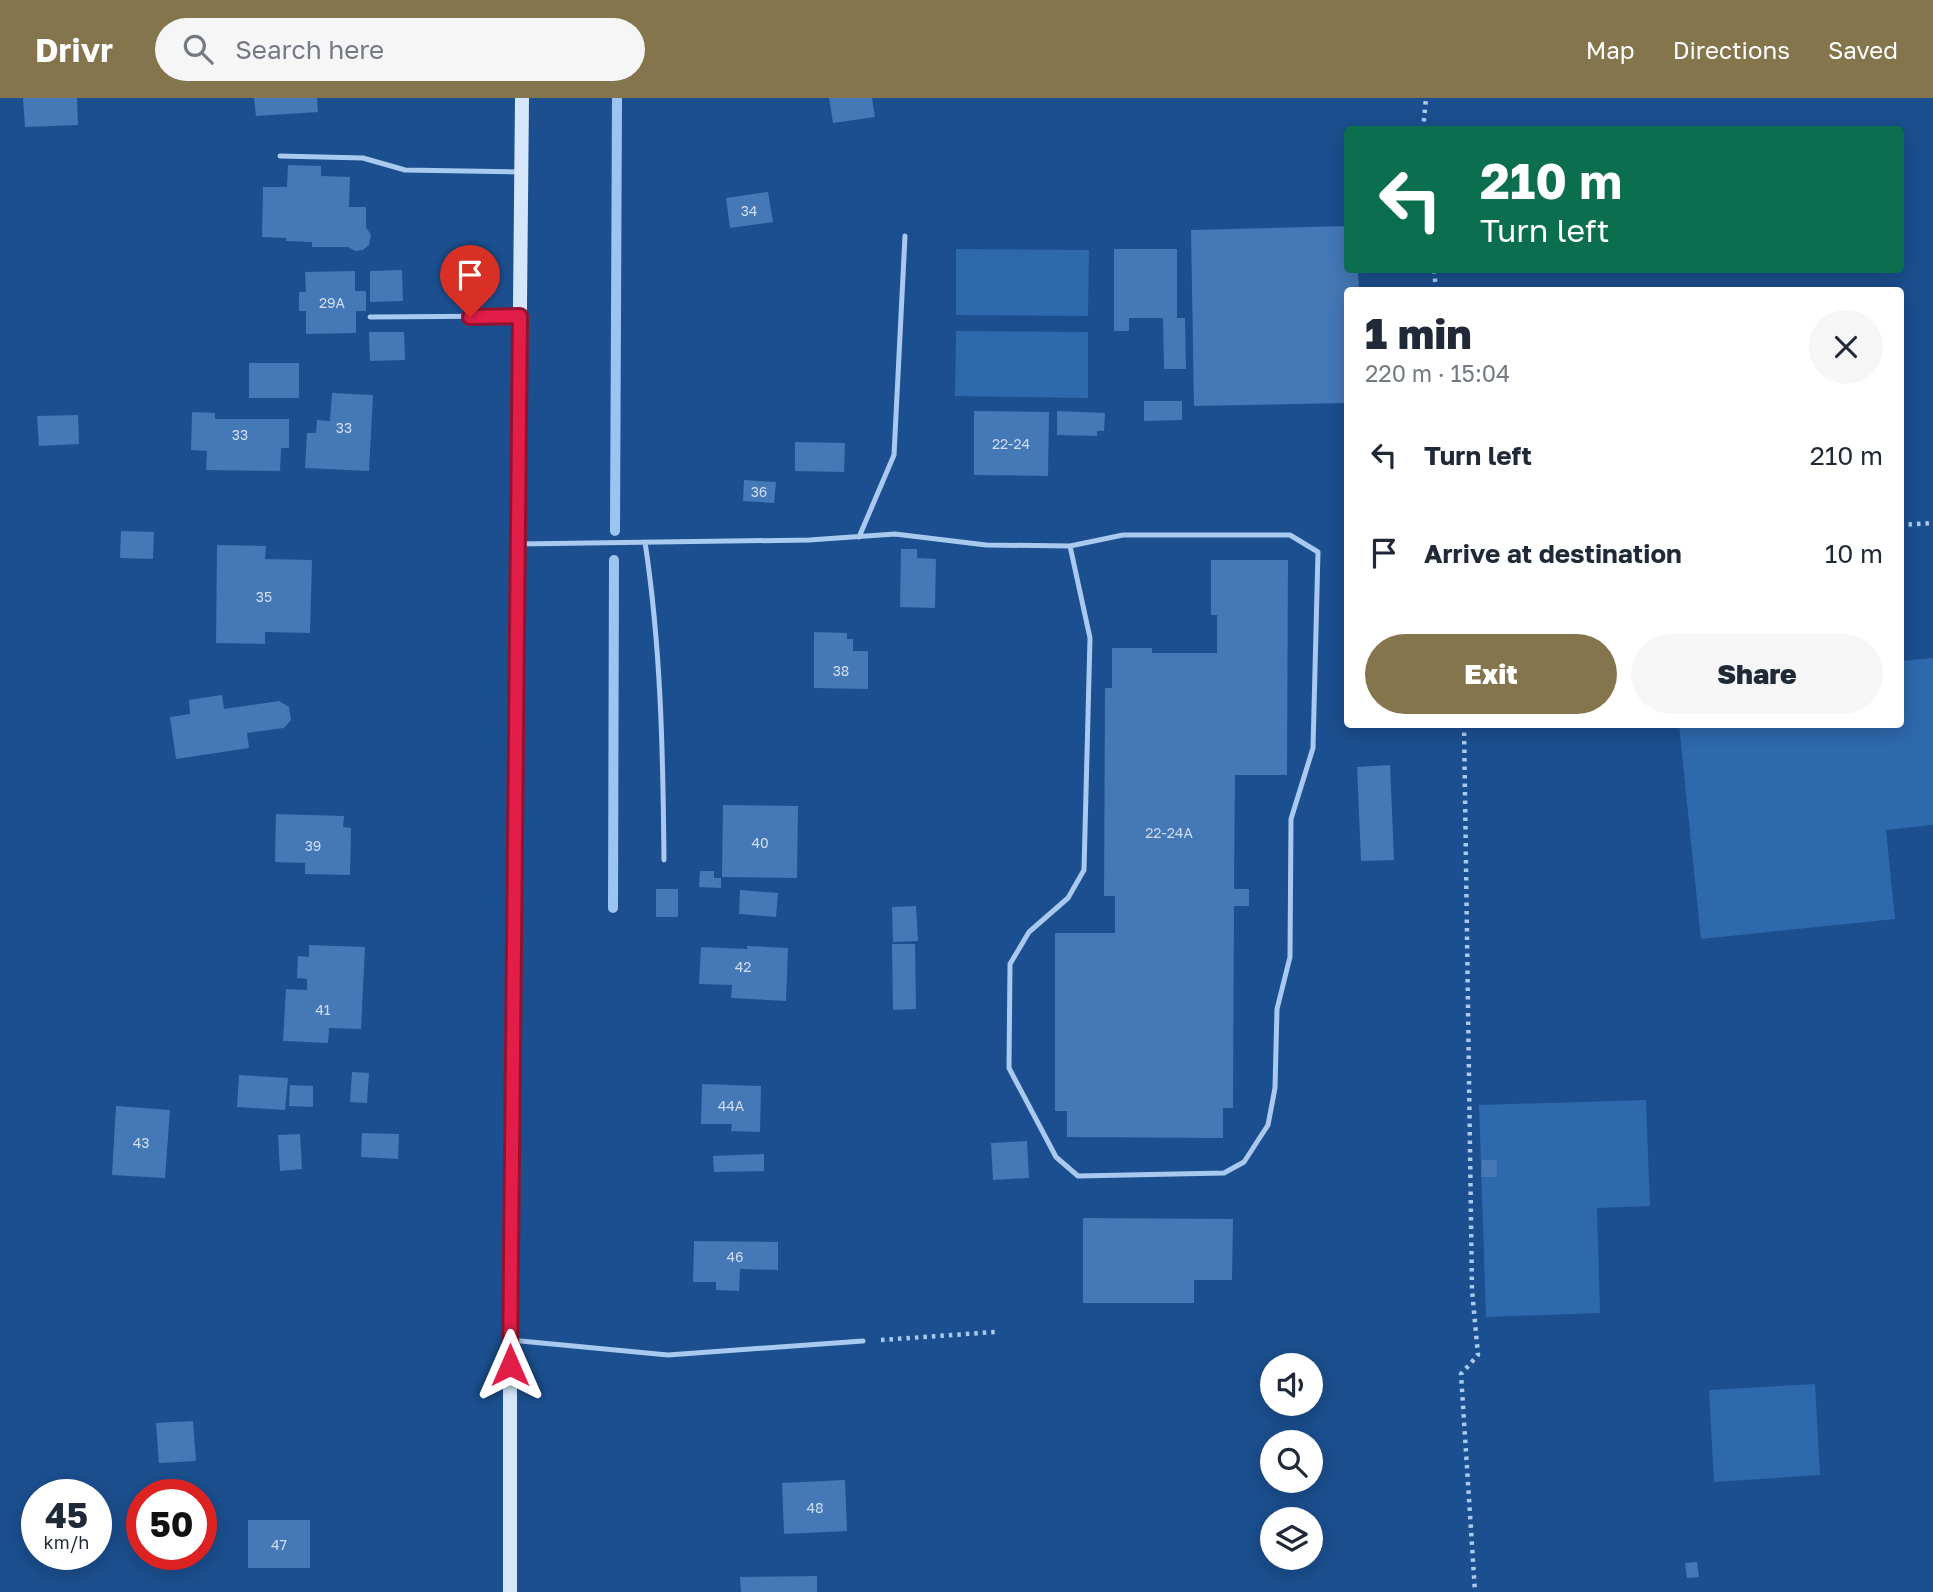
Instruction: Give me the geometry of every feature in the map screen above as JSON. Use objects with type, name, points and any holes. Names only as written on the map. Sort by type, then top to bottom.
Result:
[{"type":"main road","points":[[510,1592],[522,98]]},
{"type":"lane","points":[[280,156],[363,158],[405,170],[522,172]]},
{"type":"lane","points":[[859,537],[894,455],[905,236]]},
{"type":"lane","points":[[370,317],[520,316]]},
{"type":"lane","points":[[518,544],[809,540],[895,534],[986,545],[1070,546],[1123,535],[1290,535],[1318,552],[1313,748],[1291,818],[1290,957],[1277,1009],[1275,1088],[1268,1125],[1244,1162],[1224,1173],[1078,1176],[1056,1157],[1009,1068],[1010,964],[1029,932],[1068,898],[1084,870],[1090,638],[1070,546]]},
{"type":"lane","points":[[645,542],[653,597],[661,714],[664,860]]},
{"type":"lane","points":[[510,1340],[668,1355],[863,1341]]},
{"type":"path","points":[[1423,126],[1426,98]]},
{"type":"path","points":[[1904,525],[1933,523]]},
{"type":"path","points":[[1464,728],[1472,1290],[1478,1355],[1461,1374],[1475,1592]]},
{"type":"path","points":[[863,1341],[995,1332]]},
{"type":"shaded area","points":[[956,249],[1089,250],[1088,316],[956,315]]},
{"type":"shaded area","points":[[956,331],[1088,332],[1088,398],[955,396]]},
{"type":"shaded area","points":[[1933,658],[1933,825],[1886,830],[1895,919],[1701,939],[1679,728],[1904,728],[1904,661]]},
{"type":"shaded area","points":[[1646,1100],[1650,1206],[1597,1208],[1600,1313],[1486,1317],[1479,1105]]},
{"type":"shaded area","points":[[1815,1384],[1820,1475],[1714,1482],[1709,1390]]},
{"type":"building","points":[[23,98],[77,98],[78,125],[25,127]]},
{"type":"building","points":[[254,98],[317,98],[318,112],[256,116]]},
{"type":"building","points":[[829,98],[872,98],[875,117],[833,123]]},
{"type":"building","points":[[288,165],[321,166],[321,176],[350,177],[349,207],[366,207],[366,227],[371,235],[369,245],[363,250],[355,251],[348,247],[312,247],[312,242],[262,237],[263,187],[287,187]]},
{"type":"building","points":[[768,192],[773,222],[730,228],[726,198]]},
{"type":"building","points":[[1344,226],[1344,273],[1358,273],[1359,287],[1344,287],[1344,403],[1194,406],[1191,230]]},
{"type":"building","points":[[1114,249],[1177,249],[1177,318],[1185,318],[1186,369],[1164,369],[1163,318],[1129,318],[1129,331],[1114,331]]},
{"type":"building","points":[[402,270],[403,301],[370,302],[370,271]]},
{"type":"building","points":[[355,271],[355,291],[366,291],[366,311],[356,311],[356,333],[306,334],[306,311],[299,311],[299,292],[306,292],[305,272]]},
{"type":"building","points":[[369,332],[404,332],[405,360],[370,361]]},
{"type":"building","points":[[249,363],[299,363],[299,398],[249,398]]},
{"type":"building","points":[[332,393],[373,395],[369,471],[305,468],[307,433],[316,433],[317,420],[330,421]]},
{"type":"building","points":[[1144,401],[1182,401],[1182,420],[1144,421]]},
{"type":"building","points":[[974,411],[1049,412],[1048,476],[974,475]]},
{"type":"building","points":[[1057,411],[1105,413],[1104,431],[1097,431],[1097,436],[1057,435]]},
{"type":"building","points":[[192,412],[215,413],[215,419],[289,419],[289,448],[281,448],[280,471],[206,470],[207,451],[191,450]]},
{"type":"building","points":[[78,415],[79,444],[39,446],[37,416]]},
{"type":"building","points":[[795,442],[845,443],[844,472],[795,471]]},
{"type":"building","points":[[744,480],[776,482],[774,503],[743,501]]},
{"type":"building","points":[[121,531],[154,532],[153,559],[120,558]]},
{"type":"building","points":[[217,545],[266,546],[265,559],[312,560],[310,633],[265,632],[265,644],[216,643]]},
{"type":"building","points":[[901,549],[917,549],[917,558],[936,559],[935,608],[900,607]]},
{"type":"building","points":[[1211,560],[1288,560],[1287,775],[1235,775],[1234,889],[1249,889],[1249,906],[1234,906],[1233,1108],[1223,1108],[1223,1138],[1067,1137],[1067,1111],[1055,1111],[1055,933],[1115,933],[1115,896],[1104,896],[1105,688],[1112,688],[1112,648],[1152,648],[1152,653],[1217,653],[1217,615],[1211,615]]},
{"type":"building","points":[[814,632],[847,633],[847,639],[853,639],[853,651],[868,651],[868,689],[814,688]]},
{"type":"building","points":[[222,695],[224,709],[279,701],[289,707],[291,720],[284,728],[247,733],[249,748],[176,759],[170,717],[190,714],[189,700]]},
{"type":"building","points":[[1390,765],[1394,860],[1361,861],[1357,767]]},
{"type":"building","points":[[723,805],[798,806],[797,878],[722,877]]},
{"type":"building","points":[[276,814],[344,816],[343,827],[351,828],[350,875],[305,874],[305,863],[275,862]]},
{"type":"building","points":[[700,871],[714,871],[714,878],[721,878],[721,888],[699,887]]},
{"type":"building","points":[[656,889],[678,889],[678,917],[656,917]]},
{"type":"building","points":[[740,890],[778,893],[776,917],[739,914]]},
{"type":"building","points":[[916,906],[918,941],[893,942],[892,907]]},
{"type":"building","points":[[892,944],[915,944],[916,1009],[893,1010]]},
{"type":"building","points":[[309,945],[365,947],[361,1029],[329,1028],[328,1043],[283,1041],[286,989],[307,990],[307,979],[297,978],[298,956],[309,957]]},
{"type":"building","points":[[747,946],[788,948],[786,1001],[731,998],[732,985],[699,984],[701,947],[747,949]]},
{"type":"building","points":[[352,1072],[369,1073],[367,1103],[350,1102]]},
{"type":"building","points":[[239,1075],[288,1078],[285,1110],[237,1107]]},
{"type":"building","points":[[702,1084],[761,1086],[760,1132],[731,1131],[732,1124],[701,1124]]},
{"type":"building","points":[[290,1085],[313,1086],[313,1107],[289,1106]]},
{"type":"building","points":[[116,1106],[170,1110],[165,1178],[112,1175]]},
{"type":"building","points":[[362,1133],[399,1134],[398,1159],[361,1157]]},
{"type":"building","points":[[300,1134],[302,1169],[280,1171],[278,1135]]},
{"type":"building","points":[[1027,1141],[1029,1178],[993,1180],[991,1143]]},
{"type":"building","points":[[764,1154],[764,1171],[714,1172],[713,1156]]},
{"type":"building","points":[[1482,1160],[1497,1160],[1497,1177],[1481,1177]]},
{"type":"building","points":[[1083,1218],[1233,1219],[1232,1280],[1194,1280],[1194,1303],[1083,1303]]},
{"type":"building","points":[[694,1241],[778,1242],[778,1270],[740,1269],[739,1291],[716,1290],[716,1282],[693,1282]]},
{"type":"building","points":[[193,1421],[196,1461],[159,1463],[156,1423]]},
{"type":"building","points":[[845,1480],[847,1531],[784,1534],[782,1483]]},
{"type":"building","points":[[248,1520],[310,1520],[310,1568],[248,1568]]},
{"type":"building","points":[[1697,1562],[1699,1577],[1687,1578],[1685,1563]]},
{"type":"building","points":[[817,1576],[817,1592],[741,1592],[740,1577]]},
{"type":"waterway","points":[[615,531],[617,98]]},
{"type":"waterway","points":[[613,908],[614,560]]},
{"type":"route","points":[[470,317],[520,316],[510,1365]]}]
